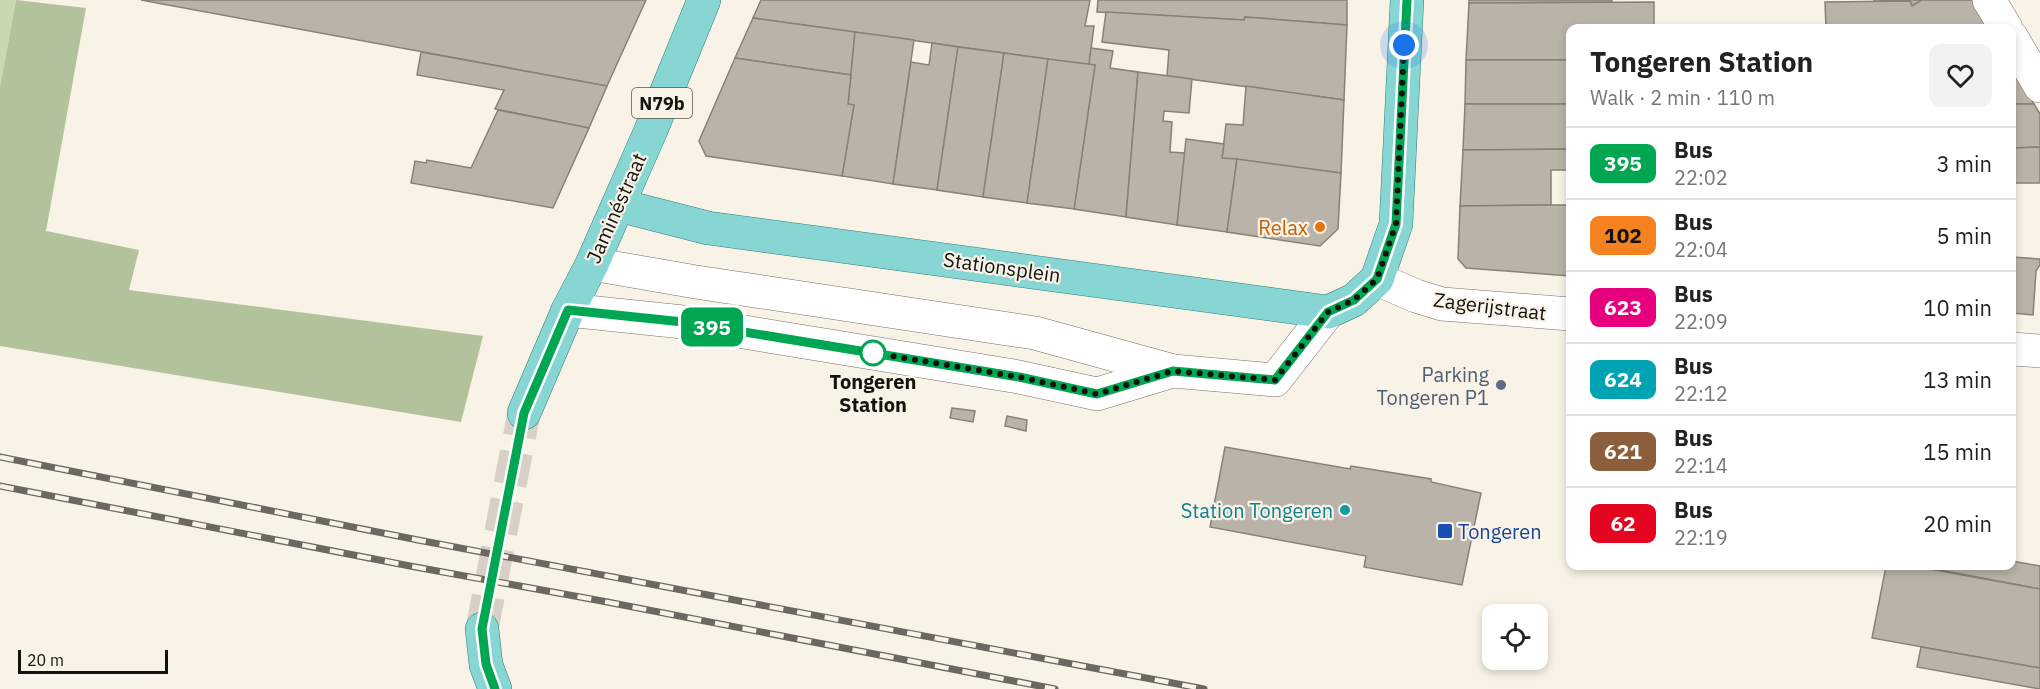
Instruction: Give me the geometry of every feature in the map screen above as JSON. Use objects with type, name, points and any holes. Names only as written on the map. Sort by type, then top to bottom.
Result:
[{"type":"main road","name":"Jaminéstraat","points":[[524,413],[568,310],[592,264],[618,205],[704,0]]},
{"type":"main road","points":[[1328,312],[1354,300],[1377,279],[1396,224],[1407,0]]},
{"type":"main road","name":"Stationsplein","points":[[618,205],[708,228],[1328,312]]},
{"type":"main road","points":[[482,629],[486,664],[495,689]]},
{"type":"street","points":[[1989,0],[2004,24]]},
{"type":"street","points":[[2016,45],[2040,86]]},
{"type":"street","points":[[592,264],[1035,333],[1173,371],[1275,380],[1328,312]]},
{"type":"street","name":"Zagerijstraat","points":[[1377,279],[1416,296],[1442,304],[1566,314]]},
{"type":"street","points":[[568,310],[683,322],[1019,377],[1097,394],[1173,371]]},
{"type":"street","points":[[2016,349],[2040,351]]},
{"type":"green space","points":[[0,0],[16,0],[0,87]]},
{"type":"green space","points":[[16,0],[86,8],[46,231],[139,250],[129,290],[483,336],[461,422],[0,346],[0,87]]},
{"type":"building","points":[[141,0],[646,0],[607,86]]},
{"type":"building","points":[[761,0],[1090,0],[1085,26],[1094,26],[1089,65],[753,18]]},
{"type":"building","points":[[1098,0],[1347,0],[1347,25],[1245,17],[1244,20],[1097,12]]},
{"type":"building","points":[[1469,0],[1612,0],[1612,2],[1469,3]]},
{"type":"building","points":[[1873,0],[1922,0],[1912,6],[1910,1]]},
{"type":"building","points":[[1922,0],[1972,0],[1987,24],[1826,24],[1825,2],[1910,1],[1912,6]]},
{"type":"building","points":[[1654,2],[1654,24],[1566,24],[1566,60],[1466,60],[1469,3]]},
{"type":"building","points":[[1106,12],[1244,20],[1245,17],[1347,25],[1344,100],[1167,76],[1169,50],[1102,42]]},
{"type":"building","points":[[753,18],[855,32],[851,75],[735,58]]},
{"type":"building","points":[[855,32],[914,40],[893,184],[842,176],[854,105],[848,104]]},
{"type":"building","points":[[932,43],[958,47],[937,190],[893,184],[911,62],[929,65]]},
{"type":"building","points":[[958,47],[1004,53],[983,197],[937,190]]},
{"type":"building","points":[[1091,48],[1113,51],[1110,68],[1138,72],[1126,217],[1074,209],[1095,65],[1089,65]]},
{"type":"building","points":[[421,52],[607,86],[589,128],[495,109],[504,90],[417,75]]},
{"type":"building","points":[[1004,53],[1048,59],[1027,203],[983,197]]},
{"type":"building","points":[[735,58],[851,75],[848,104],[854,105],[842,176],[706,156],[699,141]]},
{"type":"building","points":[[1048,59],[1095,65],[1074,209],[1027,203]]},
{"type":"building","points":[[1466,60],[1566,60],[1566,104],[1465,104]]},
{"type":"building","points":[[1138,72],[1192,79],[1189,113],[1164,111],[1163,121],[1172,122],[1170,152],[1185,153],[1177,225],[1126,217]]},
{"type":"building","points":[[2016,73],[2034,104],[2016,104]]},
{"type":"building","points":[[1246,86],[1344,100],[1341,173],[1222,158],[1226,124],[1243,125]]},
{"type":"building","points":[[1465,104],[1566,104],[1566,149],[1463,150]]},
{"type":"building","points":[[2016,104],[2034,104],[2040,114],[2040,147],[2016,148]]},
{"type":"building","points":[[498,110],[589,128],[553,208],[411,183],[415,161],[426,163],[427,160],[471,168]]},
{"type":"building","points":[[1186,139],[1224,144],[1222,158],[1237,159],[1227,232],[1177,225]]},
{"type":"building","points":[[2040,147],[2040,183],[2016,183],[2016,148]]},
{"type":"building","points":[[1566,149],[1566,170],[1551,170],[1551,205],[1460,206],[1463,150]]},
{"type":"building","points":[[1237,159],[1341,173],[1338,229],[1320,246],[1227,232]]},
{"type":"building","points":[[1566,205],[1566,276],[1466,268],[1458,259],[1460,206]]},
{"type":"building","points":[[2016,257],[2040,259],[2040,265],[2036,271],[2033,315],[2016,313]]},
{"type":"building","points":[[952,408],[975,411],[973,422],[950,418]]},
{"type":"building","points":[[1007,416],[1027,420],[1026,431],[1005,426]]},
{"type":"building","name":"Station Tongeren","points":[[1225,447],[1350,469],[1351,466],[1431,479],[1431,482],[1481,493],[1462,585],[1364,567],[1366,556],[1210,527]]},
{"type":"building","points":[[2016,562],[2040,566],[2040,589],[1940,570],[2016,570]]},
{"type":"building","points":[[1885,570],[1935,570],[2040,589],[2040,668],[1872,638]]},
{"type":"building","points":[[1921,647],[2040,668],[2040,689],[1917,667]]},
{"type":"tunnel","points":[[482,629],[524,413]]},
{"type":"railway","points":[[0,457],[418,540],[1204,689]]},
{"type":"railway","points":[[0,486],[1055,689]]},
{"type":"bus line","name":"395","points":[[495,689],[486,664],[482,629],[524,413],[568,310],[683,322],[1019,377],[1097,394],[1173,371],[1275,380],[1328,312],[1354,300],[1377,279],[1396,224],[1407,0]]},
{"type":"place","name":"Relax","points":[[1320,227]]},
{"type":"place","name":"Tongeren Station","points":[[873,353]]},
{"type":"place","name":"Parking Tongeren P1","points":[[1501,385]]},
{"type":"place","name":"Station Tongeren","points":[[1345,510]]},
{"type":"place","name":"Tongeren","points":[[1445,531]]},
{"type":"route","points":[[873,353],[862,351],[1019,377],[1097,394],[1173,371],[1275,380],[1328,312],[1354,300],[1377,279],[1396,224],[1404,45]]}]
